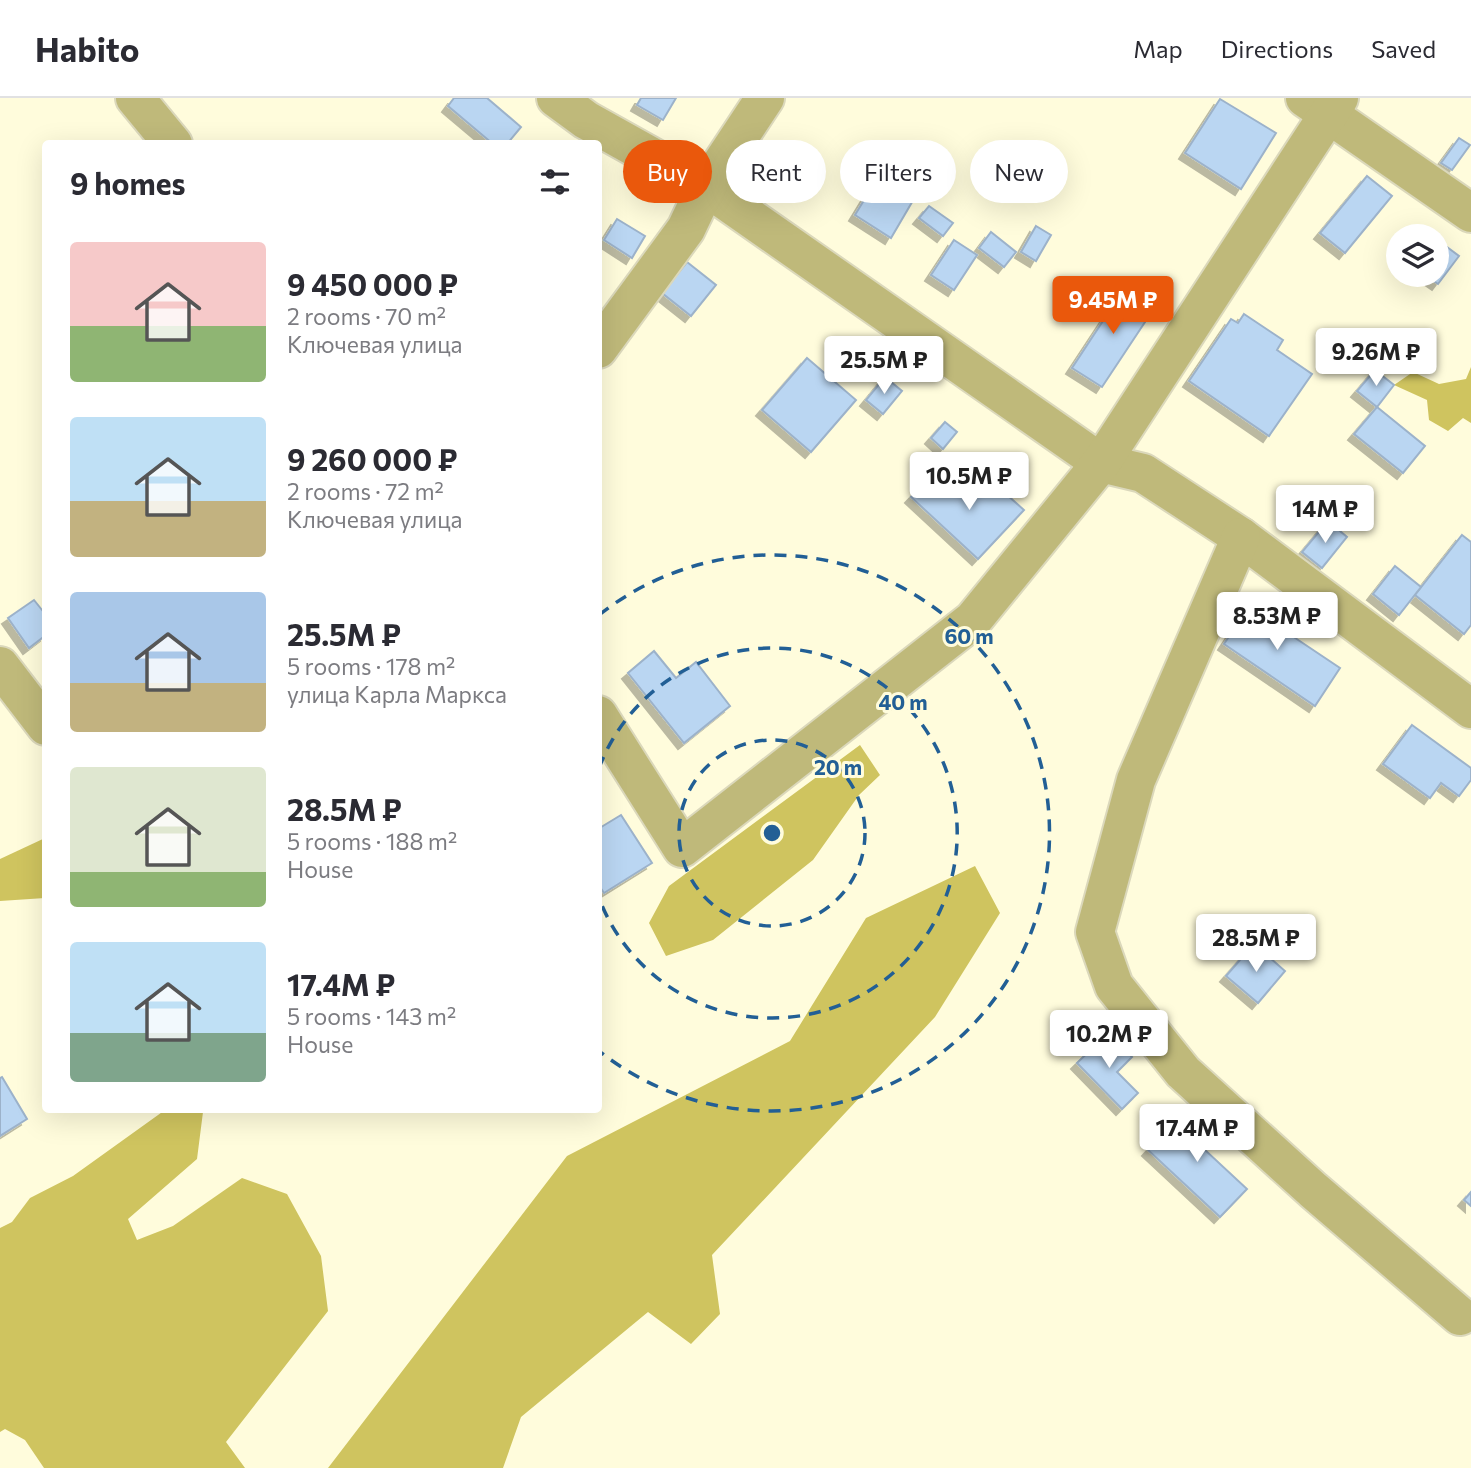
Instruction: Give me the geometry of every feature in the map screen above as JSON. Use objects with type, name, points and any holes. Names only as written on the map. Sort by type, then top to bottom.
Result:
[{"type":"street","points":[[135,98],[170,140]]},
{"type":"street","points":[[556,98],[586,120],[623,141]]},
{"type":"street","points":[[712,178],[765,98]]},
{"type":"street","points":[[602,721],[682,848],[972,620],[1101,463],[1324,103],[1471,212]]},
{"type":"street","points":[[712,191],[1101,463],[1143,472],[1241,537],[1471,709]]},
{"type":"street","points":[[602,344],[686,229],[698,203]]},
{"type":"street","points":[[1241,537],[1136,780],[1095,932],[1114,986],[1183,1072],[1313,1190],[1460,1316]]},
{"type":"street","points":[[0,666],[42,721]]},
{"type":"shaded area","points":[[1471,367],[1471,423],[1463,418],[1448,431],[1429,420],[1427,400],[1394,385],[1413,372],[1439,384],[1466,379]]},
{"type":"shaded area","points":[[860,745],[880,775],[859,795],[813,860],[713,940],[666,956],[649,923],[669,886]]},
{"type":"shaded area","points":[[42,839],[42,898],[0,901],[0,859]]},
{"type":"shaded area","points":[[975,866],[1000,913],[935,1017],[712,1255],[720,1314],[691,1344],[648,1312],[521,1417],[503,1468],[328,1468],[567,1156],[790,1041],[866,918]]},
{"type":"shaded area","points":[[161,1113],[203,1113],[197,1159],[128,1219],[137,1240],[173,1226],[242,1178],[287,1194],[321,1256],[328,1311],[226,1442],[245,1468],[44,1468],[25,1440],[5,1429],[0,1432],[0,1228],[12,1222],[30,1198],[73,1176]]},
{"type":"building","points":[[454,98],[487,98],[521,127],[510,140],[488,140],[448,106]]},
{"type":"building","points":[[641,98],[676,98],[663,120],[637,105]]},
{"type":"building","points":[[1220,99],[1276,133],[1241,189],[1185,153]]},
{"type":"building","points":[[1459,138],[1470,145],[1452,170],[1441,163]]},
{"type":"building","points":[[1367,176],[1392,196],[1345,253],[1320,233]]},
{"type":"building","points":[[862,203],[911,203],[891,238],[855,215]]},
{"type":"building","points":[[929,206],[953,223],[943,236],[919,218]]},
{"type":"building","points":[[617,219],[645,236],[632,258],[604,240]]},
{"type":"building","points":[[1036,226],[1051,235],[1036,261],[1021,252]]},
{"type":"building","points":[[991,232],[1016,252],[1004,267],[979,248]]},
{"type":"building","points":[[954,240],[977,255],[954,290],[931,275]]},
{"type":"building","points":[[1449,248],[1459,256],[1449,269]]},
{"type":"building","points":[[687,262],[716,285],[691,316],[662,293]]},
{"type":"building","points":[[1130,280],[1148,292],[1137,308],[1149,316],[1102,387],[1072,368]]},
{"type":"building","points":[[1244,314],[1283,340],[1277,350],[1312,374],[1269,436],[1189,381],[1231,319],[1238,323]]},
{"type":"building","points":[[807,358],[856,400],[811,452],[762,410]]},
{"type":"building","points":[[1375,370],[1394,385],[1377,407],[1357,391]]},
{"type":"building","points":[[885,377],[902,391],[883,414],[866,400]]},
{"type":"building","points":[[1377,407],[1425,446],[1403,473],[1354,434]]},
{"type":"building","points":[[945,422],[957,432],[943,449],[931,438]]},
{"type":"building","points":[[935,472],[968,502],[989,479],[1024,510],[978,559],[911,497]]},
{"type":"building","points":[[1328,521],[1347,537],[1322,568],[1302,552]]},
{"type":"building","points":[[1462,535],[1471,542],[1471,625],[1464,634],[1415,595]]},
{"type":"building","points":[[1395,566],[1421,587],[1399,615],[1373,594]]},
{"type":"building","points":[[1234,597],[1340,668],[1315,706],[1224,644],[1232,632],[1217,622]]},
{"type":"building","points":[[34,600],[42,610],[42,638],[29,648],[8,618]]},
{"type":"building","points":[[654,651],[676,678],[696,662],[730,706],[684,743],[628,673]]},
{"type":"building","points":[[1412,725],[1471,768],[1471,780],[1459,796],[1441,783],[1430,798],[1383,764]]},
{"type":"building","points":[[621,815],[652,863],[604,893],[602,890],[602,827]]},
{"type":"building","points":[[1254,944],[1285,971],[1258,1003],[1226,976]]},
{"type":"building","points":[[1108,1033],[1132,1057],[1117,1072],[1138,1093],[1122,1109],[1077,1063]]},
{"type":"building","points":[[2,1077],[27,1119],[0,1136],[0,1078]]},
{"type":"building","points":[[1189,1106],[1205,1121],[1191,1137],[1247,1189],[1220,1217],[1148,1150]]},
{"type":"building","points":[[1471,1192],[1471,1206],[1464,1200]]}]
